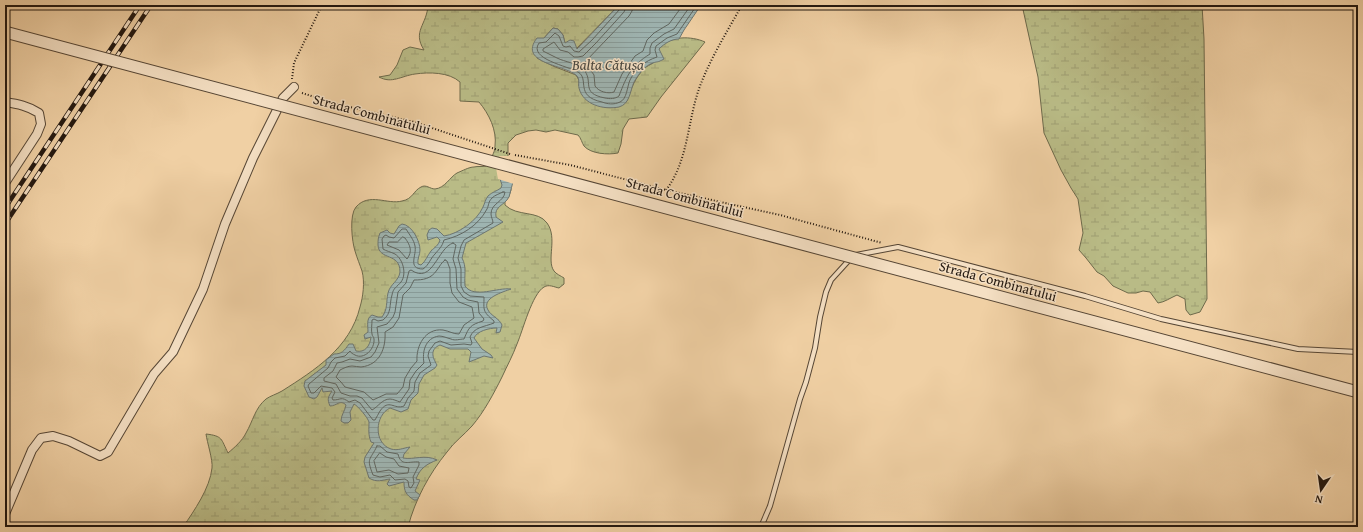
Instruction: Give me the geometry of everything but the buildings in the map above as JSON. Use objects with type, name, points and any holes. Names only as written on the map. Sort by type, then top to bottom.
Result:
[{"type":"street","name":"Strada Combinatului","points":[[5,32],[1358,392]]},
{"type":"street","points":[[5,514],[32,450],[40,438],[53,436],[69,441],[100,456],[108,452],[154,374],[173,352],[203,288],[225,224],[253,158],[283,98],[294,87]]},
{"type":"street","points":[[5,102],[26,105],[33,109],[38,113],[40,124],[37,134],[5,183]]},
{"type":"lane","points":[[761,527],[770,506],[806,382],[815,348],[823,305],[832,280],[854,255],[898,247],[1085,296],[1161,319],[1298,349],[1358,352]]},
{"type":"path","points":[[322,5],[294,63],[292,80],[296,91],[337,104],[414,122],[512,155],[570,165],[666,190],[780,215],[902,248]]},
{"type":"path","points":[[666,190],[673,181],[681,162],[702,81],[722,40],[742,5]]},
{"type":"green space","points":[[428,5],[619,5],[576,49],[565,43],[563,35],[558,29],[553,28],[544,38],[537,58],[576,75],[579,80],[579,86],[627,101],[636,79],[645,68],[653,63],[663,44],[681,38],[705,42],[647,117],[629,119],[623,129],[618,153],[605,154],[591,151],[584,146],[578,135],[555,130],[546,132],[536,130],[528,131],[516,135],[508,143],[511,190],[505,205],[515,211],[538,216],[547,223],[552,235],[552,266],[557,274],[564,278],[564,284],[559,288],[546,286],[536,297],[528,313],[514,352],[485,409],[469,429],[450,448],[434,469],[423,488],[408,527],[183,527],[201,499],[211,476],[212,460],[206,434],[219,437],[228,453],[244,436],[262,403],[319,366],[340,346],[355,322],[362,299],[363,289],[363,275],[355,251],[352,235],[352,216],[356,207],[367,200],[397,202],[406,200],[423,186],[433,189],[442,187],[457,173],[470,168],[486,166],[491,159],[495,149],[495,134],[489,117],[479,102],[460,101],[460,82],[450,76],[432,73],[415,74],[392,80],[379,77],[390,75],[397,65],[403,50],[410,47],[424,50],[419,38]]},
{"type":"green space","points":[[1022,5],[1202,5],[1204,39],[1207,299],[1200,312],[1190,315],[1186,310],[1185,299],[1177,295],[1158,303],[1150,292],[1143,291],[1128,293],[1113,286],[1104,276],[1097,272],[1079,250],[1083,233],[1078,199],[1061,170],[1044,133],[1038,77]]},
{"type":"water","name":"Balta Cătușa","points":[[619,5],[701,5],[679,39],[668,42],[659,49],[664,59],[650,64],[640,73],[634,82],[628,100],[619,107],[607,108],[595,105],[585,99],[581,94],[577,76],[572,72],[538,59],[533,53],[533,47],[537,38],[544,38],[553,28],[558,29],[563,35],[565,43],[570,40],[574,41],[577,49]]},
{"type":"water","points":[[499,176],[514,178],[509,197],[496,210],[496,217],[503,222],[466,243],[462,258],[465,268],[465,286],[469,290],[474,292],[486,292],[511,289],[494,296],[488,302],[488,310],[502,325],[500,332],[496,333],[497,328],[487,329],[478,333],[474,338],[482,349],[493,358],[484,356],[469,362],[471,352],[468,349],[450,349],[440,345],[433,351],[434,359],[437,365],[424,375],[419,384],[418,393],[411,400],[408,409],[401,412],[390,408],[381,417],[379,422],[379,435],[385,446],[396,450],[410,447],[404,454],[403,458],[428,457],[437,460],[424,467],[418,475],[416,479],[420,480],[415,491],[420,495],[417,500],[414,500],[406,492],[404,482],[389,486],[387,484],[390,479],[377,481],[369,478],[364,462],[365,457],[374,443],[371,442],[369,437],[369,422],[360,410],[354,404],[350,412],[351,420],[348,423],[344,423],[341,419],[346,405],[344,403],[340,403],[330,406],[328,398],[332,391],[323,392],[322,388],[317,397],[314,399],[309,397],[304,386],[305,381],[326,365],[326,360],[334,354],[343,352],[349,344],[353,344],[356,351],[362,351],[370,343],[371,337],[365,339],[364,335],[368,332],[369,318],[372,315],[382,317],[386,308],[389,290],[398,278],[400,272],[397,262],[379,250],[378,238],[380,233],[387,230],[394,234],[402,224],[409,227],[419,242],[420,250],[418,264],[421,265],[440,240],[437,237],[428,240],[427,235],[429,230],[432,228],[437,229],[444,236],[461,230],[472,222],[484,206],[488,196],[501,188],[502,185]]},
{"type":"pier","points":[[500,156],[509,156],[514,162],[516,171],[514,184],[498,179],[496,159]]},
{"type":"railway","points":[[5,208],[140,5]]},
{"type":"railway","points":[[5,224],[151,5]]}]
